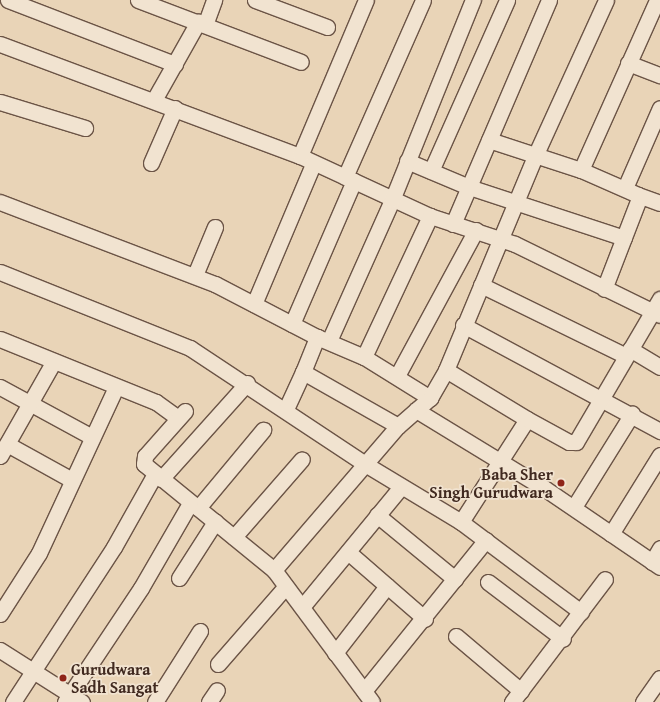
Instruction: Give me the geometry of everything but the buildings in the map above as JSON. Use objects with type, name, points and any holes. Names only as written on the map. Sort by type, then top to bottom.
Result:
[{"type":"street","points":[[8,0],[175,64]]},
{"type":"street","points":[[138,0],[202,23],[301,62]]},
{"type":"street","points":[[154,100],[175,64],[202,23],[214,0]]},
{"type":"street","points":[[255,0],[327,27]]},
{"type":"street","points":[[300,156],[366,0]]},
{"type":"street","points":[[292,324],[422,0]]},
{"type":"street","points":[[286,408],[303,372],[323,339],[392,200],[406,161],[473,0]]},
{"type":"street","points":[[431,171],[507,0]]},
{"type":"street","points":[[453,224],[549,0]]},
{"type":"street","points":[[274,570],[398,426],[430,398],[446,370],[463,325],[517,203],[535,156],[606,0]]},
{"type":"street","points":[[581,170],[657,0]]},
{"type":"street","points":[[0,44],[154,100],[300,156],[313,164],[350,179],[392,200],[430,216],[501,239],[604,289],[658,308],[628,353],[576,442],[569,442],[527,419],[446,370]]},
{"type":"street","points":[[628,63],[660,75]]},
{"type":"street","points":[[0,102],[85,128]]},
{"type":"street","points":[[151,163],[175,108]]},
{"type":"street","points":[[604,289],[624,238],[631,191],[660,108]]},
{"type":"street","points":[[489,140],[581,170],[660,203]]},
{"type":"street","points":[[406,161],[469,187],[624,238]]},
{"type":"street","points":[[254,304],[313,164]]},
{"type":"street","points":[[0,202],[195,275],[292,324],[364,357],[397,376],[430,398]]},
{"type":"street","points":[[364,357],[430,216]]},
{"type":"street","points":[[195,275],[215,227]]},
{"type":"street","points":[[397,376],[476,230]]},
{"type":"street","points":[[0,272],[172,339],[247,383],[286,408],[365,464],[460,522],[581,612]]},
{"type":"street","points":[[481,285],[660,367]]},
{"type":"street","points":[[463,325],[632,414],[660,431]]},
{"type":"street","points":[[0,339],[156,402],[181,414],[145,456],[144,464],[158,477],[274,570],[368,696],[486,540]]},
{"type":"street","points":[[54,361],[30,404],[4,443],[72,480]]},
{"type":"street","points":[[303,372],[398,426]]},
{"type":"street","points":[[13,702],[36,670],[158,477],[247,383]]},
{"type":"street","points":[[0,387],[92,437]]},
{"type":"street","points":[[2,608],[38,553],[116,387]]},
{"type":"street","points":[[416,410],[574,507],[656,565],[660,548]]},
{"type":"street","points":[[574,507],[632,414]]},
{"type":"street","points":[[460,522],[527,419]]},
{"type":"street","points":[[0,650],[36,670],[73,700],[141,588],[194,506],[264,430]]},
{"type":"street","points":[[611,534],[660,455]]},
{"type":"street","points":[[234,537],[302,459]]},
{"type":"street","points":[[302,608],[401,487]]},
{"type":"street","points":[[377,515],[455,579]]},
{"type":"street","points":[[179,578],[215,522]]},
{"type":"street","points":[[348,552],[425,620]]},
{"type":"street","points":[[456,636],[517,696],[563,639],[605,579]]},
{"type":"street","points":[[488,582],[563,639]]},
{"type":"street","points":[[218,664],[286,586]]},
{"type":"street","points":[[335,653],[387,586]]},
{"type":"street","points":[[155,702],[200,631]]},
{"type":"street","points":[[644,702],[660,678]]},
{"type":"place","name":"Baba Sher Singh Gurudwara","points":[[561,483]]},
{"type":"place","name":"Gurudwara Sadh Sangat","points":[[63,678]]}]
